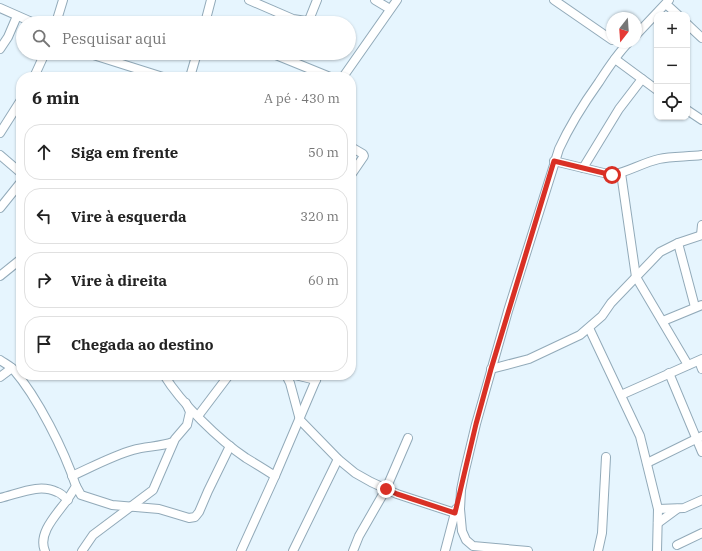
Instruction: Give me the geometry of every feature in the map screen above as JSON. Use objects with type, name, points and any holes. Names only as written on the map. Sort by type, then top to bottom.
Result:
[{"type":"street","points":[[58,16],[63,0]]},
{"type":"street","points":[[207,16],[211,0]]},
{"type":"street","points":[[249,0],[286,16]]},
{"type":"street","points":[[311,16],[317,0]]},
{"type":"street","points":[[375,0],[390,8]]},
{"type":"street","points":[[356,58],[396,0]]},
{"type":"street","points":[[554,0],[606,37]]},
{"type":"street","points":[[642,29],[667,2],[675,12]]},
{"type":"street","points":[[0,8],[16,16],[8,37],[0,49]]},
{"type":"street","points":[[690,27],[702,38]]},
{"type":"street","points":[[614,48],[616,56],[654,88]]},
{"type":"street","points":[[445,551],[491,369],[554,161],[567,133],[616,56],[623,48]]},
{"type":"street","points":[[36,72],[42,60]]},
{"type":"street","points":[[109,60],[147,72]]},
{"type":"street","points":[[191,72],[195,60]]},
{"type":"street","points":[[288,60],[318,72]]},
{"type":"street","points":[[346,72],[355,60]]},
{"type":"street","points":[[582,168],[619,109],[642,79]]},
{"type":"street","points":[[0,133],[16,108]]},
{"type":"street","points":[[690,112],[702,120]]},
{"type":"street","points":[[356,150],[364,156],[356,168]]},
{"type":"street","points":[[0,155],[16,169]]},
{"type":"street","points":[[554,161],[612,175],[660,158],[702,155]]},
{"type":"street","points":[[620,173],[636,276],[688,365]]},
{"type":"street","points":[[0,208],[16,188]]},
{"type":"street","points":[[491,369],[529,359],[580,335],[590,328],[636,276],[660,252],[678,243],[702,235],[702,225]]},
{"type":"street","points":[[663,321],[699,306],[678,243]]},
{"type":"street","points":[[0,276],[16,263]]},
{"type":"street","points":[[590,328],[640,436],[658,509],[657,551]]},
{"type":"street","points":[[0,360],[12,368],[16,374]]},
{"type":"street","points":[[621,395],[700,360],[702,369]]},
{"type":"street","points":[[0,377],[12,368]]},
{"type":"street","points":[[669,373],[699,438],[702,452]]},
{"type":"street","points":[[21,380],[50,427],[81,495],[89,498],[112,505],[159,509],[189,518],[195,517],[199,512],[230,446]]},
{"type":"street","points":[[168,380],[198,416],[230,446],[275,476]]},
{"type":"street","points":[[198,416],[225,380]]},
{"type":"street","points":[[288,380],[300,420],[338,459],[354,473],[397,494],[455,513]]},
{"type":"street","points":[[241,551],[300,420],[316,380]]},
{"type":"street","points":[[82,551],[93,535],[153,490],[173,442],[187,425],[190,412],[186,403]]},
{"type":"street","points":[[353,551],[358,536],[386,489],[408,438]]},
{"type":"street","points":[[647,463],[699,438]]},
{"type":"street","points":[[72,476],[132,450],[143,447],[163,446],[173,442]]},
{"type":"street","points":[[598,551],[602,533],[606,457]]},
{"type":"street","points":[[293,551],[338,459]]},
{"type":"street","points":[[45,551],[43,545],[51,520],[68,500],[76,486]]},
{"type":"street","points":[[0,498],[27,490],[40,489],[58,492],[68,500]]},
{"type":"street","points":[[461,490],[460,509],[462,531],[466,540],[473,546],[528,551]]},
{"type":"street","points":[[658,509],[676,510],[702,500]]},
{"type":"street","points":[[658,523],[676,510]]},
{"type":"street","points":[[678,545],[702,533]]},
{"type":"route","points":[[386,489],[455,513],[476,424],[491,369],[554,161],[612,175]]}]
